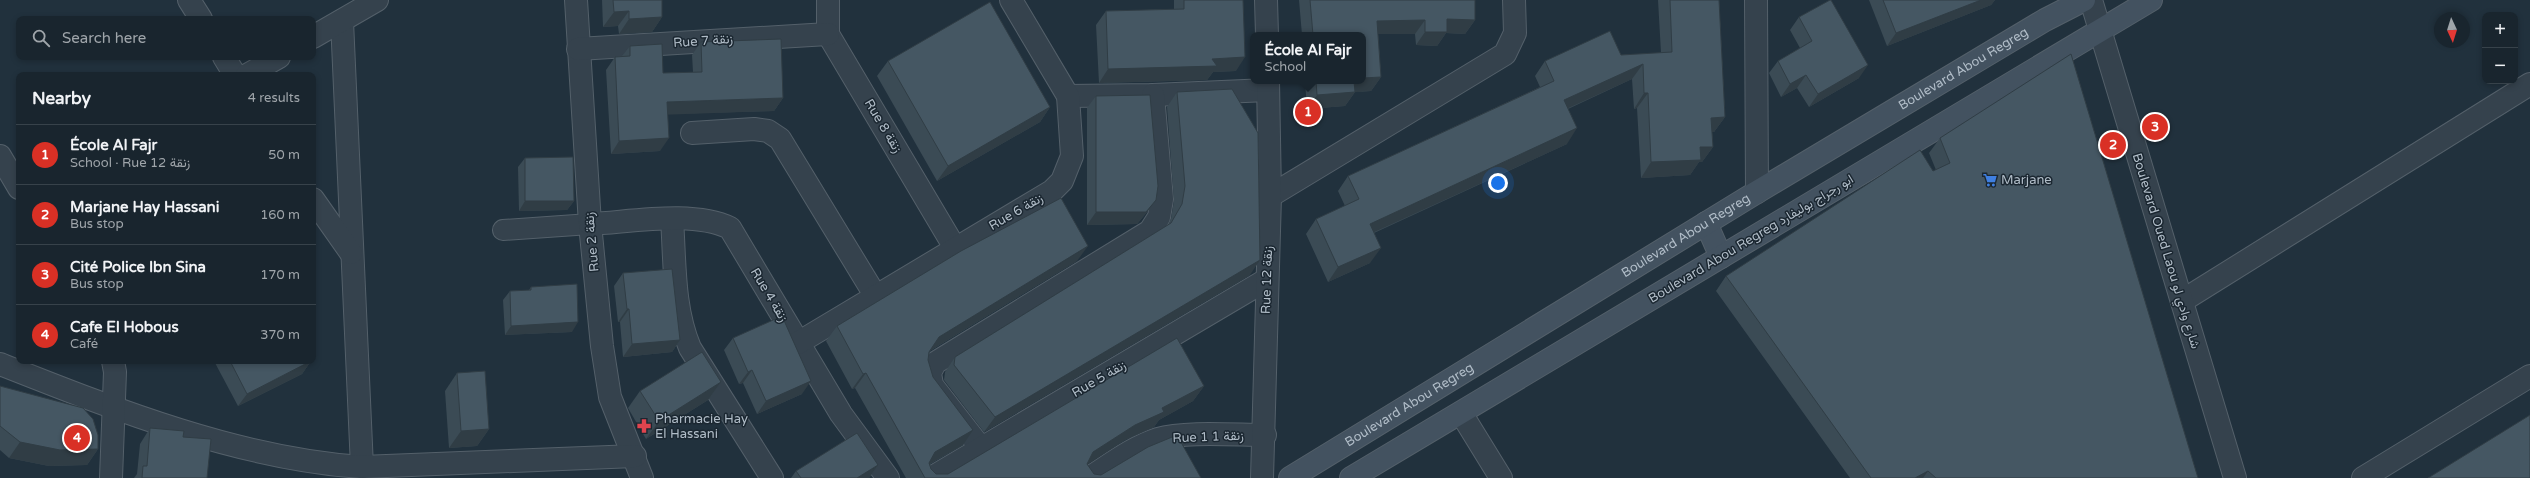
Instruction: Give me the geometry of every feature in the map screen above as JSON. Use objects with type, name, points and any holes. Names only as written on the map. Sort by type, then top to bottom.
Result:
[{"type":"main road","name":"Boulevard Abou Regreg","points":[[1290,478],[1757,192],[2045,20],[2084,0]]},
{"type":"main road","name":"Boulevard Abou Regreg ابو رجراج بوليفارد","points":[[1352,478],[2151,0]]},
{"type":"main road","points":[[1706,223],[1721,257]]},
{"type":"street","points":[[189,0],[198,16]]},
{"type":"street","points":[[316,35],[376,0]]},
{"type":"street","name":"Rue 2 زنقة","points":[[576,0],[590,224],[602,346],[610,397],[635,456],[642,478]]},
{"type":"street","points":[[828,0],[828,34]]},
{"type":"street","name":"Rue 6 زنقة","points":[[798,343],[1052,191],[1062,181],[1072,156],[1068,96],[1011,0]]},
{"type":"street","points":[[1266,0],[1267,32]]},
{"type":"street","points":[[1270,196],[1505,54],[1515,33],[1514,0]]},
{"type":"street","points":[[1756,0],[1757,192]]},
{"type":"street","name":"Boulevard Oued Laou شارع وادي لو","points":[[2091,0],[2235,478]]},
{"type":"street","points":[[342,21],[350,253],[356,317],[362,468]]},
{"type":"street","name":"Rue 7 زنقة","points":[[578,49],[828,34]]},
{"type":"street","name":"Rue 8 زنقة","points":[[828,34],[955,248]]},
{"type":"street","points":[[226,60],[233,72]]},
{"type":"street","points":[[252,72],[274,60]]},
{"type":"street","points":[[2182,301],[2530,84]]},
{"type":"street","points":[[1068,96],[1153,95],[1268,85]]},
{"type":"street","name":"Rue 12 زنقة","points":[[1262,478],[1265,435],[1266,280],[1270,196],[1268,85]]},
{"type":"street","points":[[981,448],[932,385],[930,373],[935,363],[1094,264],[1150,232],[1159,217],[1162,200],[1153,95]]},
{"type":"street","points":[[692,133],[754,129],[768,131],[780,139],[876,295]]},
{"type":"street","points":[[0,156],[16,183]]},
{"type":"street","points":[[1052,191],[1063,211]]},
{"type":"street","points":[[316,203],[350,253]]},
{"type":"street","points":[[672,219],[678,312],[682,330],[690,348],[772,478]]},
{"type":"street","name":"Rue 4 زنقة","points":[[590,224],[672,219],[716,221],[730,228],[841,414],[888,478]]},
{"type":"street","points":[[503,230],[590,224]]},
{"type":"street","points":[[1082,244],[1094,264]]},
{"type":"street","name":"Rue 5 زنقة","points":[[931,478],[1266,280]]},
{"type":"street","points":[[0,364],[114,409],[248,449],[318,464],[362,468],[635,456]]},
{"type":"street","points":[[111,478],[115,372],[114,364]]},
{"type":"street","points":[[2363,478],[2530,376]]},
{"type":"street","points":[[1461,413],[1501,478]]},
{"type":"street","name":"Rue 1 زنقة 1","points":[[1089,478],[1130,452],[1158,439],[1178,436],[1265,435]]},
{"type":"building","points":[[613,0],[662,0],[662,17],[629,19],[629,11],[614,12]]},
{"type":"building","points":[[1184,0],[1243,0],[1245,57],[1212,59],[1217,66],[1108,69],[1106,11],[1184,9]]},
{"type":"building","points":[[1310,0],[1475,0],[1475,20],[1447,19],[1447,32],[1425,32],[1425,20],[1377,21],[1381,77],[1366,78],[1366,32],[1313,32]]},
{"type":"building","points":[[1670,0],[1719,0],[1725,117],[1711,118],[1713,147],[1700,147],[1701,160],[1651,162],[1648,93],[1644,93],[1643,64],[1564,100],[1577,128],[1370,224],[1381,248],[1338,267],[1316,219],[1359,199],[1348,176],[1554,81],[1545,61],[1610,31],[1621,55],[1672,52]]},
{"type":"building","points":[[1830,0],[1868,65],[1818,94],[1806,75],[1790,84],[1778,61],[1812,41],[1799,17]]},
{"type":"building","points":[[1883,0],[1981,0],[1896,33]]},
{"type":"building","points":[[990,2],[1050,107],[948,166],[888,61]]},
{"type":"building","points":[[781,39],[783,98],[667,102],[669,138],[619,141],[615,57],[630,56],[630,46],[662,44],[663,73],[702,72],[701,42]]},
{"type":"building","name":"Marjane","points":[[2071,54],[2198,478],[1936,478],[1928,471],[1915,478],[1871,478],[1726,276],[1920,150],[1933,171],[1950,163],[1940,138]]},
{"type":"building","points":[[1316,84],[1354,84],[1355,92],[1317,95]]},
{"type":"building","points":[[1232,89],[1258,133],[1260,260],[995,417],[954,365],[955,357],[1171,223],[1182,204],[1185,186],[1177,92]]},
{"type":"building","points":[[1150,95],[1158,186],[1156,200],[1146,212],[1096,212],[1096,96]]},
{"type":"building","points":[[573,157],[574,201],[525,201],[525,158]]},
{"type":"building","points":[[1061,198],[1088,246],[939,337],[929,352],[928,360],[933,377],[973,430],[935,452],[929,463],[931,469],[936,474],[948,474],[1177,338],[1204,386],[1162,408],[1164,412],[1135,425],[1093,452],[1087,464],[1094,474],[1101,475],[1148,447],[1177,435],[1201,478],[925,478],[866,373],[863,374],[837,326],[961,251]]},
{"type":"building","points":[[672,269],[680,340],[632,344],[629,309],[627,309],[623,273]]},
{"type":"building","points":[[577,284],[578,322],[511,326],[510,291],[531,290],[531,287]]},
{"type":"building","points":[[782,316],[811,381],[766,401],[752,370],[748,372],[733,338]]},
{"type":"building","points":[[702,352],[721,382],[659,421],[640,391]]},
{"type":"building","points":[[232,364],[305,364],[247,394]]},
{"type":"building","points":[[485,371],[489,429],[461,431],[457,373]]},
{"type":"building","points":[[0,386],[83,408],[93,419],[98,435],[98,449],[60,450],[20,442],[0,426]]},
{"type":"building","points":[[2530,415],[2530,478],[2428,478]]},
{"type":"building","points":[[150,428],[184,431],[183,437],[211,439],[207,478],[142,478],[143,466],[147,466]]},
{"type":"building","points":[[857,433],[878,465],[857,478],[801,478],[796,471]]},
{"type":"place","name":"École Al Fajr","points":[[1308,112]]},
{"type":"place","name":"Cité Police Ibn Sina","points":[[2155,127]]},
{"type":"place","name":"Marjane Hay Hassani","points":[[2113,145]]},
{"type":"place","name":"Marjane","points":[[1990,180]]},
{"type":"place","name":"Pharmacie Hay El Hassani","points":[[644,426]]},
{"type":"place","name":"Cafe El Hobous","points":[[77,438]]}]
